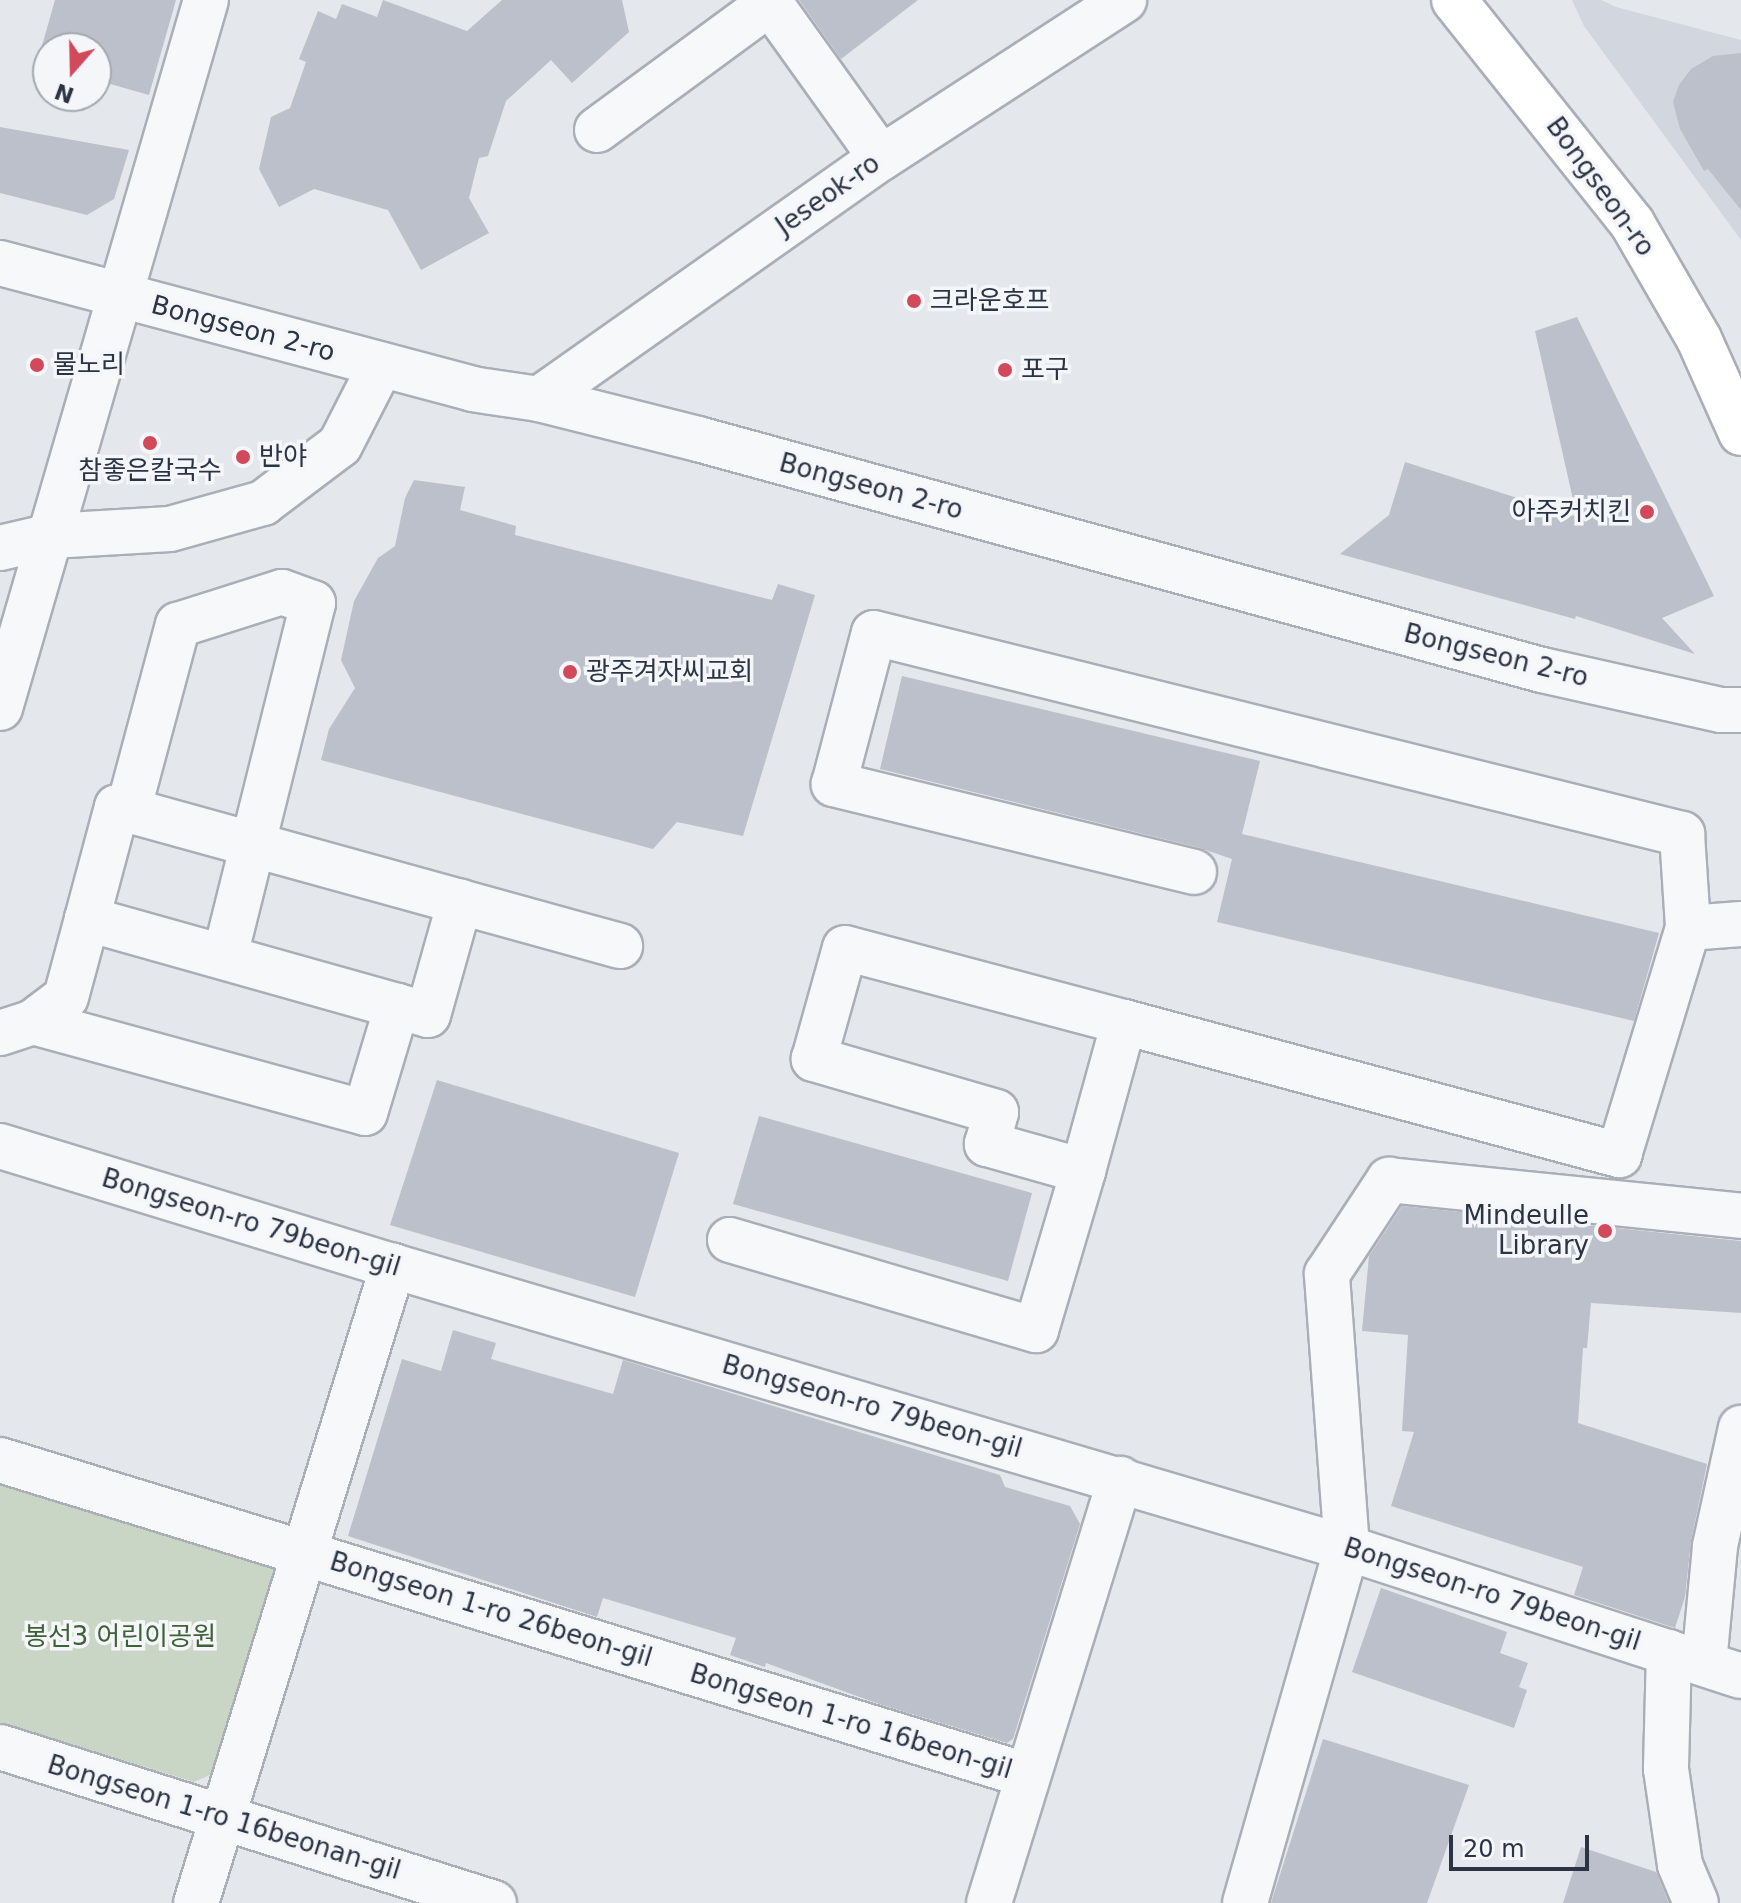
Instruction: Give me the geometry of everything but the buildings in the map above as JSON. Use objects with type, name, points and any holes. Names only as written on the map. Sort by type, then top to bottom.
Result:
[{"type":"main road","name":"Bongseon-ro","points":[[1454,0],[1632,223],[1699,339],[1741,433]]},
{"type":"street","points":[[1,699],[206,0]]},
{"type":"street","name":"Jeseok-ro","points":[[539,399],[881,158],[1124,0]]},
{"type":"street","points":[[597,130],[769,1],[881,158]]},
{"type":"street","name":"Bongseon 2-ro","points":[[0,263],[472,389],[539,399],[1542,670],[1721,710],[1741,710]]},
{"type":"street","points":[[0,548],[51,536],[170,529],[263,503],[340,445],[381,365]]},
{"type":"street","points":[[128,811],[178,625],[282,592],[313,603],[225,957]]},
{"type":"street","points":[[1083,1171],[987,1144],[996,1112],[814,1059],[845,948],[1619,1155],[1688,928],[1682,834],[874,633],[834,784],[1194,872]]},
{"type":"street","points":[[16,1028],[66,997],[117,807],[620,946]]},
{"type":"street","points":[[87,919],[428,1015],[460,901]]},
{"type":"street","points":[[1688,928],[1741,924]]},
{"type":"street","points":[[16,1028],[365,1113],[397,1006]]},
{"type":"street","points":[[730,1240],[1036,1330],[1124,1022]]},
{"type":"street","name":"Bongseon-ro 79beon-gil","points":[[0,1146],[393,1266],[1120,1479],[1347,1548],[1705,1664]]},
{"type":"street","points":[[1245,1903],[1347,1548],[1327,1274],[1389,1180],[1741,1216]]},
{"type":"street","name":"Bongseon 1-ro 26beon-gil","points":[[196,1903],[393,1266]]},
{"type":"street","points":[[1696,1903],[1680,1865],[1666,1769],[1705,1664],[1715,1546],[1741,1428]]},
{"type":"street","name":"Bongseon 1-ro 26beon-gil","points":[[0,1460],[677,1668]]},
{"type":"street","name":"Bongseon 1-ro 16beon-gil","points":[[989,1903],[1026,1775],[1120,1479]]},
{"type":"street","name":"Bongseon 1-ro 16beon-gil","points":[[677,1668],[1026,1775]]},
{"type":"street","name":"Bongseon 1-ro 16beonan-gil","points":[[0,1747],[494,1903]]},
{"type":"shaded area","points":[[1572,0],[1601,0],[1616,7],[1741,40],[1741,240],[1584,26]]},
{"type":"green space","name":"봉선3 어린이공원","points":[[0,1479],[283,1566],[219,1771],[194,1782],[0,1722]]},
{"type":"place","name":"크라운호프","points":[[914,301]]},
{"type":"place","name":"물노리","points":[[37,365]]},
{"type":"place","name":"포구","points":[[1005,370]]},
{"type":"place","name":"참좋은칼국수","points":[[150,443]]},
{"type":"place","name":"반야","points":[[243,457]]},
{"type":"place","name":"아주커치킨","points":[[1647,512]]},
{"type":"place","name":"광주겨자씨교회","points":[[570,672]]},
{"type":"place","name":"Mindeulle Library","points":[[1605,1231]]}]
